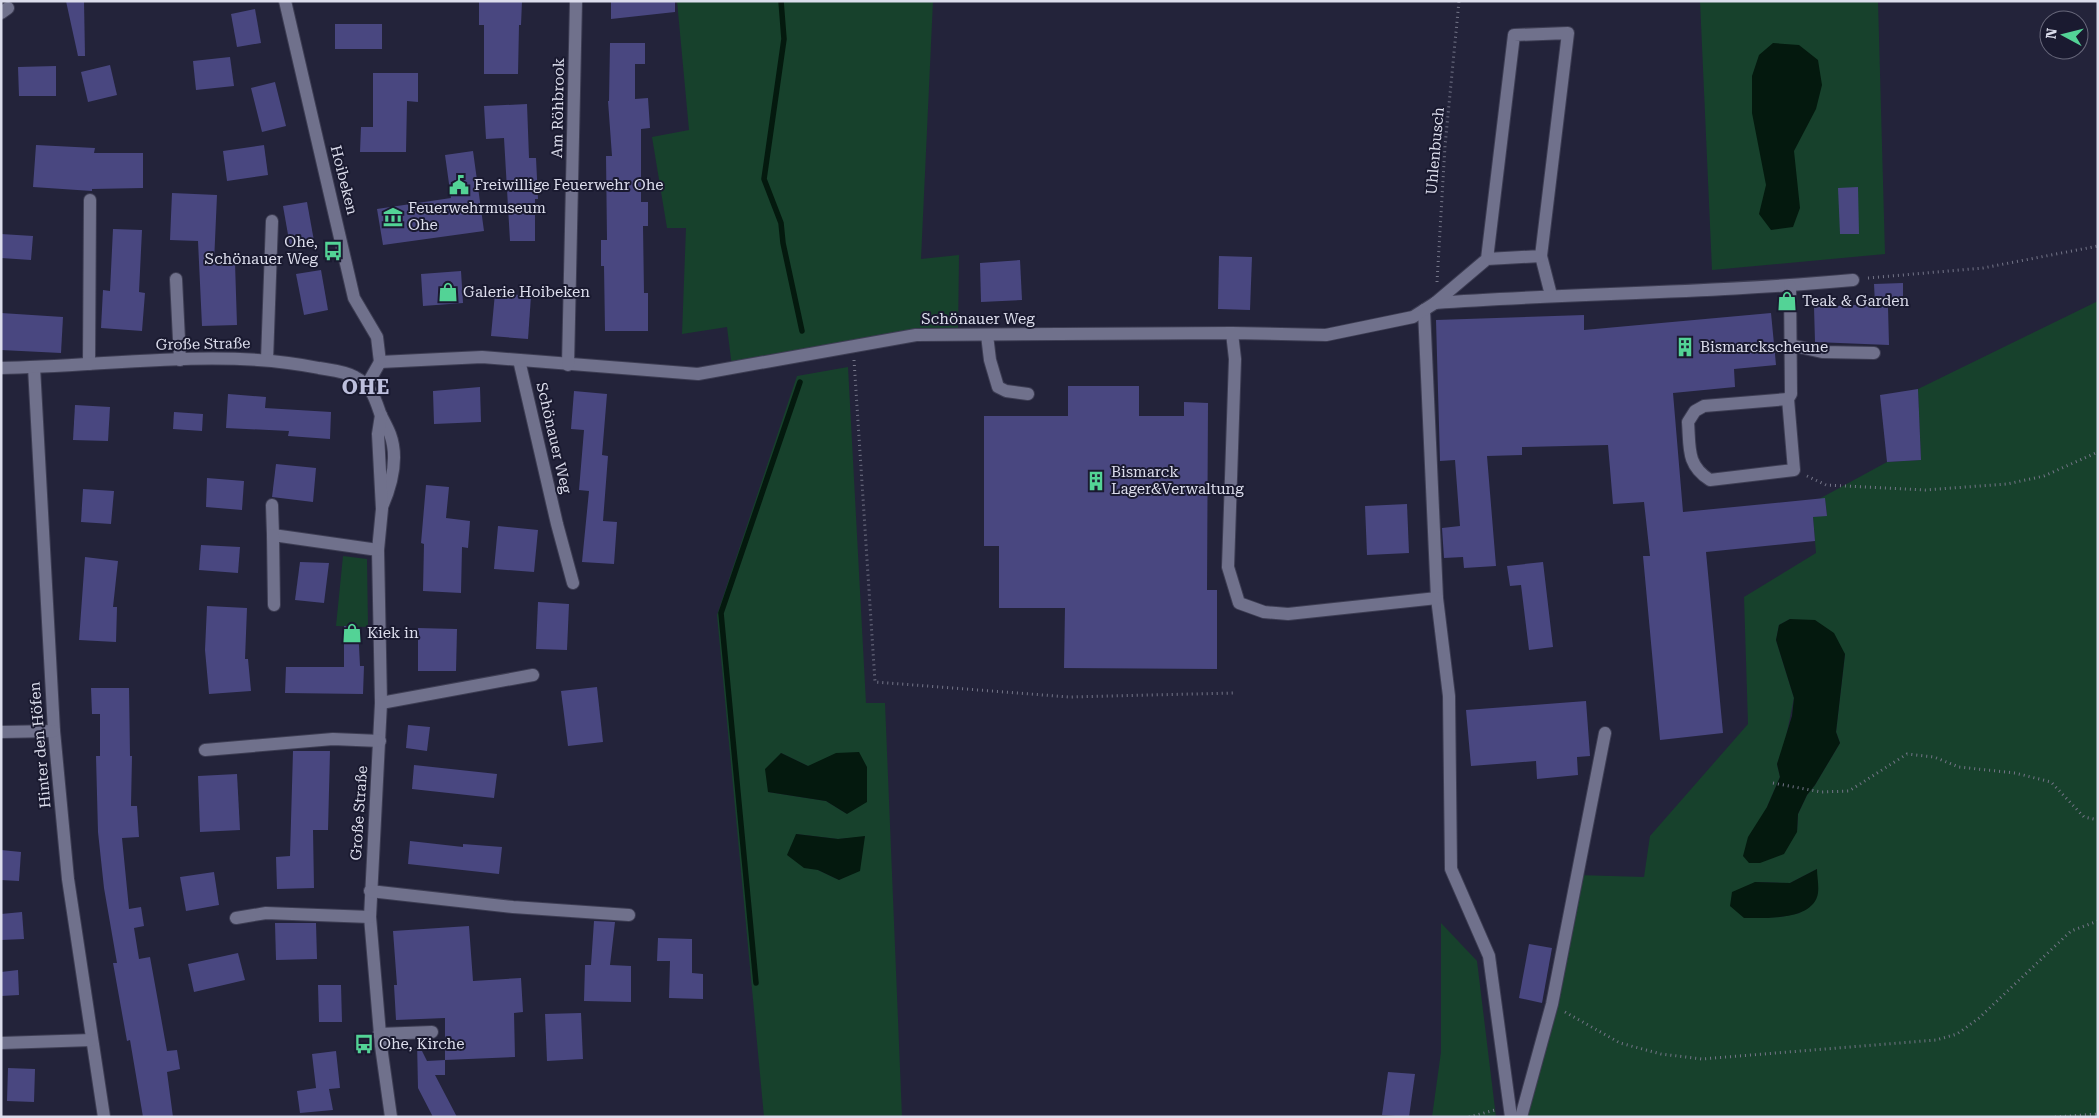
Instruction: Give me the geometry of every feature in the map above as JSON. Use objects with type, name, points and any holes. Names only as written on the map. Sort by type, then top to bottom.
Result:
[{"type":"street","name":"Hoibeken","points":[[285,1],[354,298],[378,337],[380,362]]},
{"type":"street","name":"Am Röhbrook","points":[[568,365],[576,1]]},
{"type":"street","points":[[1541,256],[1487,259],[1514,35],[1568,33],[1541,256],[1551,295]]},
{"type":"street","points":[[89,364],[90,200]]},
{"type":"street","points":[[268,360],[272,221]]},
{"type":"street","name":"Schönauer Weg","points":[[380,362],[453,357],[520,360],[698,374],[916,335],[1232,333],[1326,335],[1413,317],[1435,303],[1487,259]]},
{"type":"street","points":[[176,279],[180,360]]},
{"type":"street","points":[[1435,303],[1551,295],[1790,286],[1853,280]]},
{"type":"street","points":[[1788,399],[1704,406],[1695,411],[1688,422],[1691,462],[1698,472],[1710,480],[1794,470],[1788,399],[1791,394],[1790,286]]},
{"type":"street","points":[[1424,310],[1437,598],[1449,696],[1451,869],[1489,956],[1510,1112]]},
{"type":"street","points":[[1232,333],[1235,359],[1228,567],[1239,603],[1264,612],[1288,614],[1437,598]]},
{"type":"street","points":[[987,335],[990,360],[998,388],[1028,394]]},
{"type":"street","points":[[1790,345],[1822,352],[1874,353]]},
{"type":"street","name":"Große Straße","points":[[1,368],[180,360],[268,360],[340,372],[353,376],[367,385],[376,400],[381,415],[378,434],[382,509],[378,550],[380,740],[370,916],[379,1034],[391,1117]]},
{"type":"street","name":"Schönauer Weg","points":[[520,360],[557,524],[573,583]]},
{"type":"street","points":[[367,385],[380,362]]},
{"type":"street","name":"Hinter den Höfen","points":[[34,367],[54,731],[68,879],[104,1117]]},
{"type":"street","points":[[272,505],[274,605]]},
{"type":"street","points":[[273,535],[378,550]]},
{"type":"street","points":[[380,702],[533,675]]},
{"type":"street","points":[[1,732],[54,731]]},
{"type":"street","points":[[1521,1117],[1552,1004],[1605,733]]},
{"type":"street","points":[[204,750],[334,739],[380,740]]},
{"type":"street","points":[[370,891],[513,907],[629,915]]},
{"type":"street","points":[[236,918],[266,913],[370,916]]},
{"type":"street","points":[[379,1034],[432,1032]]},
{"type":"street","points":[[1,1043],[92,1040]]},
{"type":"path","name":"Uhlenbusch","points":[[1435,303],[1459,1]]},
{"type":"path","points":[[1853,280],[1983,268],[2098,246]]},
{"type":"path","points":[[854,346],[875,682],[1069,697],[1234,693]]},
{"type":"path","points":[[1794,470],[1826,485],[1925,490],[2007,484],[2044,476],[2098,452]]},
{"type":"path","points":[[1773,783],[1821,792],[1849,791],[1907,754],[1934,757],[1959,767],[2015,773],[2051,782],[2084,817],[2098,820]]},
{"type":"path","points":[[1552,1004],[1620,1043],[1661,1054],[1702,1059],[1936,1040],[1957,1034],[1979,1018],[2071,931],[2098,921]]},
{"type":"path","points":[[1469,1117],[1510,1112]]},
{"type":"path","points":[[2055,1117],[2098,1114]]},
{"type":"green space","points":[[677,1],[933,1],[921,259],[959,255],[958,335],[732,367],[727,327],[682,334],[686,228],[667,228],[652,137],[689,130]]},
{"type":"green space","points":[[1700,1],[1878,1],[1885,254],[1712,270]]},
{"type":"green space","points":[[2098,301],[2098,1117],[1527,1117],[1577,875],[1644,877],[1650,836],[1748,724],[1744,597],[1816,553],[1813,517],[1827,515],[1825,499],[1819,499],[1887,462],[1921,460],[1918,389]],"holes":[[[1790,619],[1845,654],[1836,732],[1840,743],[1807,795],[1798,814],[1797,832],[1767,807],[1780,777],[1777,764],[1785,742],[1794,698],[1776,640],[1779,625]],[[1817,869],[1800,913],[1780,917],[1744,918],[1755,882],[1790,883]]]},
{"type":"green space","points":[[848,367],[866,703],[885,703],[902,1117],[764,1117],[717,615],[797,376]],"holes":[[[781,753],[808,766],[847,814],[826,801],[768,792]],[[796,834],[838,839],[865,837],[839,880],[818,870]]]},
{"type":"green space","points":[[343,556],[367,559],[368,627],[336,626]]},
{"type":"green space","points":[[1441,923],[1477,961],[1496,1117],[1432,1117],[1441,1052]]},
{"type":"shaded area","points":[[1773,43],[1799,45],[1818,60],[1822,85],[1816,109],[1794,151],[1800,208],[1793,227],[1771,230],[1759,214],[1766,185],[1752,113],[1752,76],[1759,55]]},
{"type":"shaded area","points":[[1790,619],[1815,620],[1834,633],[1845,654],[1836,732],[1840,743],[1807,795],[1798,814],[1797,832],[1784,854],[1760,863],[1749,863],[1743,856],[1748,837],[1767,807],[1780,777],[1777,764],[1792,716],[1794,698],[1776,640],[1779,625]]},
{"type":"shaded area","points":[[859,752],[867,767],[867,802],[847,814],[826,801],[768,792],[765,769],[781,753],[808,766],[836,753]]},
{"type":"shaded area","points":[[796,834],[838,839],[865,836],[860,871],[839,880],[818,870],[804,868],[787,855]]},
{"type":"shaded area","points":[[1817,869],[1818,893],[1808,909],[1787,916],[1744,918],[1730,906],[1732,892],[1755,882],[1790,883]]},
{"type":"building","points":[[66,1],[84,1],[85,56],[78,56]]},
{"type":"building","points":[[479,1],[522,1],[521,25],[519,25],[518,74],[484,74],[484,25],[479,25]]},
{"type":"building","points":[[611,1],[675,1],[675,12],[611,19]]},
{"type":"building","points":[[255,9],[261,43],[237,47],[231,14]]},
{"type":"building","points":[[335,24],[382,24],[382,49],[335,49]]},
{"type":"building","points":[[610,43],[645,43],[645,64],[635,64],[635,99],[648,98],[650,128],[641,129],[641,202],[648,202],[648,226],[643,226],[644,293],[648,293],[648,331],[605,331],[604,266],[601,266],[601,240],[607,240],[606,156],[612,156],[608,101]]},
{"type":"building","points":[[230,57],[234,86],[196,90],[193,61]]},
{"type":"building","points":[[110,65],[117,95],[88,102],[81,72]]},
{"type":"building","points":[[56,66],[56,96],[19,96],[18,67]]},
{"type":"building","points":[[373,73],[418,73],[418,102],[407,101],[406,152],[360,152],[361,127],[373,127]]},
{"type":"building","points":[[275,82],[286,126],[262,132],[251,88]]},
{"type":"building","points":[[527,104],[529,158],[536,158],[538,199],[535,199],[535,241],[510,241],[504,138],[486,139],[484,106]]},
{"type":"building","points":[[36,145],[95,148],[94,153],[143,153],[143,188],[92,189],[92,191],[33,187]]},
{"type":"building","points":[[264,145],[268,175],[227,181],[223,151]]},
{"type":"building","points":[[473,151],[484,231],[383,245],[377,209],[451,198],[445,155]]},
{"type":"building","points":[[1858,187],[1859,234],[1840,234],[1838,188]]},
{"type":"building","points":[[172,193],[217,195],[214,263],[235,263],[237,325],[202,326],[198,241],[170,240]]},
{"type":"building","points":[[307,202],[314,241],[290,246],[283,206]]},
{"type":"building","points":[[113,229],[142,230],[139,292],[145,293],[142,331],[101,328],[103,290],[110,291]]},
{"type":"building","points":[[1,234],[33,236],[31,260],[1,258]]},
{"type":"building","points":[[1219,256],[1252,257],[1250,310],[1218,309]]},
{"type":"building","points":[[1020,260],[1022,300],[981,302],[980,263]]},
{"type":"building","points":[[321,270],[328,310],[304,315],[296,274]]},
{"type":"building","points":[[461,271],[463,303],[423,306],[421,274]]},
{"type":"building","points":[[1903,283],[1903,307],[1888,307],[1889,345],[1815,342],[1814,307],[1875,304],[1874,284]]},
{"type":"building","points":[[495,293],[531,296],[528,339],[491,336]]},
{"type":"building","points":[[1,313],[63,317],[61,353],[1,350]]},
{"type":"building","points":[[1771,313],[1776,365],[1734,369],[1735,387],[1673,393],[1683,512],[1825,498],[1827,516],[1813,517],[1815,541],[1706,552],[1723,733],[1660,740],[1643,556],[1650,556],[1644,502],[1613,504],[1608,445],[1522,447],[1522,455],[1487,456],[1496,566],[1464,568],[1463,557],[1444,558],[1442,528],[1460,526],[1455,460],[1440,461],[1436,320],[1584,315],[1584,330]]},
{"type":"building","name":"Bismarck Lager&Verwaltung","points":[[1068,386],[1139,386],[1139,416],[1184,416],[1184,402],[1208,403],[1207,590],[1217,590],[1217,669],[1064,668],[1065,608],[999,608],[999,546],[984,546],[984,416],[1068,416]]},
{"type":"building","points":[[480,387],[481,422],[434,424],[433,391]]},
{"type":"building","points":[[1918,389],[1921,460],[1887,462],[1880,395]]},
{"type":"building","points":[[574,391],[607,394],[602,455],[608,456],[603,521],[617,522],[614,564],[582,562],[589,491],[579,490],[584,430],[571,429]]},
{"type":"building","points":[[228,394],[266,397],[265,408],[331,412],[330,439],[288,436],[289,431],[226,428]]},
{"type":"building","points":[[75,405],[110,407],[108,441],[73,440]]},
{"type":"building","points":[[174,412],[203,414],[202,431],[173,429]]},
{"type":"building","points":[[276,464],[316,468],[313,502],[272,497]]},
{"type":"building","points":[[207,478],[244,481],[242,510],[206,507]]},
{"type":"building","points":[[426,485],[449,487],[446,518],[470,521],[468,548],[462,547],[461,593],[423,591],[424,544],[421,543]]},
{"type":"building","points":[[83,489],[114,491],[111,524],[81,522]]},
{"type":"building","points":[[1407,504],[1409,553],[1367,555],[1365,506]]},
{"type":"building","points":[[498,526],[538,530],[534,572],[494,569]]},
{"type":"building","points":[[201,545],[240,547],[238,573],[199,570]]},
{"type":"building","points":[[85,557],[118,561],[113,607],[117,607],[116,642],[79,640]]},
{"type":"building","points":[[300,562],[329,563],[324,603],[295,600]]},
{"type":"building","points":[[1543,562],[1553,647],[1529,650],[1521,585],[1510,586],[1507,566]]},
{"type":"building","points":[[538,602],[569,604],[567,650],[536,649]]},
{"type":"building","points":[[207,606],[247,608],[245,659],[248,659],[251,691],[209,694],[205,650]]},
{"type":"building","points":[[344,626],[358,627],[360,666],[364,666],[363,694],[285,693],[286,667],[344,667]]},
{"type":"building","points":[[418,628],[457,629],[456,671],[418,671]]},
{"type":"building","points":[[597,687],[603,742],[568,746],[561,691]]},
{"type":"building","points":[[91,688],[129,688],[130,756],[132,756],[131,806],[137,806],[139,837],[122,838],[129,909],[141,907],[144,926],[134,928],[139,959],[150,957],[167,1051],[177,1050],[180,1069],[167,1072],[173,1117],[143,1117],[130,1040],[127,1041],[113,963],[117,963],[104,888],[98,832],[96,756],[100,756],[100,714],[92,714]]},
{"type":"building","points":[[1586,701],[1590,756],[1577,757],[1578,775],[1537,779],[1536,761],[1471,766],[1466,710]]},
{"type":"building","points":[[408,725],[430,727],[427,751],[406,748]]},
{"type":"building","points":[[293,751],[330,751],[328,830],[313,830],[314,888],[277,889],[276,857],[290,856]]},
{"type":"building","points":[[414,765],[497,774],[494,798],[412,789]]},
{"type":"building","points":[[237,774],[240,830],[200,832],[198,776]]},
{"type":"building","points":[[410,841],[463,847],[463,844],[502,847],[499,874],[408,864]]},
{"type":"building","points":[[1,850],[21,852],[19,881],[1,880]]},
{"type":"building","points":[[214,872],[219,905],[186,911],[180,877]]},
{"type":"building","points":[[22,912],[24,939],[1,940],[1,914]]},
{"type":"building","points":[[594,921],[615,922],[610,965],[631,966],[631,1002],[584,1001],[585,965],[591,965]]},
{"type":"building","points":[[275,923],[316,923],[317,959],[276,960]]},
{"type":"building","points":[[469,926],[473,981],[521,978],[523,1012],[514,1013],[515,1057],[445,1060],[445,1018],[396,1020],[394,985],[397,985],[393,931]]},
{"type":"building","points":[[658,938],[692,939],[692,973],[703,974],[703,999],[669,998],[670,961],[657,961]]},
{"type":"building","points":[[1529,944],[1552,948],[1542,1003],[1519,998]]},
{"type":"building","points":[[238,953],[245,980],[194,992],[188,964]]},
{"type":"building","points":[[18,970],[19,995],[1,996],[1,972]]},
{"type":"building","points":[[318,985],[341,985],[342,1022],[319,1022]]},
{"type":"building","points":[[581,1013],[583,1059],[547,1061],[545,1014]]},
{"type":"building","points":[[417,1041],[427,1061],[445,1060],[445,1075],[435,1075],[457,1117],[433,1117],[418,1088]]},
{"type":"building","points":[[336,1051],[340,1088],[329,1089],[333,1110],[300,1113],[297,1091],[316,1088],[312,1054]]},
{"type":"building","points":[[8,1068],[35,1069],[34,1102],[7,1101]]},
{"type":"building","points":[[1388,1072],[1415,1074],[1409,1117],[1382,1115]]},
{"type":"waterway","points":[[781,1],[784,39],[764,179],[781,223],[783,243],[802,331]]},
{"type":"waterway","points":[[756,983],[721,613],[800,382]]},
{"type":"place","name":"Freiwillige Feuerwehr Ohe","points":[[459,185]]},
{"type":"place","name":"Feuerwehrmuseum Ohe","points":[[393,217]]},
{"type":"place","name":"Ohe, Schönauer Weg","points":[[333,251]]},
{"type":"place","name":"Galerie Hoibeken","points":[[448,292]]},
{"type":"place","name":"Teak & Garden","points":[[1787,301]]},
{"type":"place","name":"Bismarckscheune","points":[[1685,347]]},
{"type":"place","name":"Bismarck Lager&Verwaltung","points":[[1096,481]]},
{"type":"place","name":"Kiek in","points":[[352,633]]},
{"type":"place","name":"Ohe, Kirche","points":[[364,1044]]},
{"type":"district","name":"OHE","points":[[366,387]]}]
